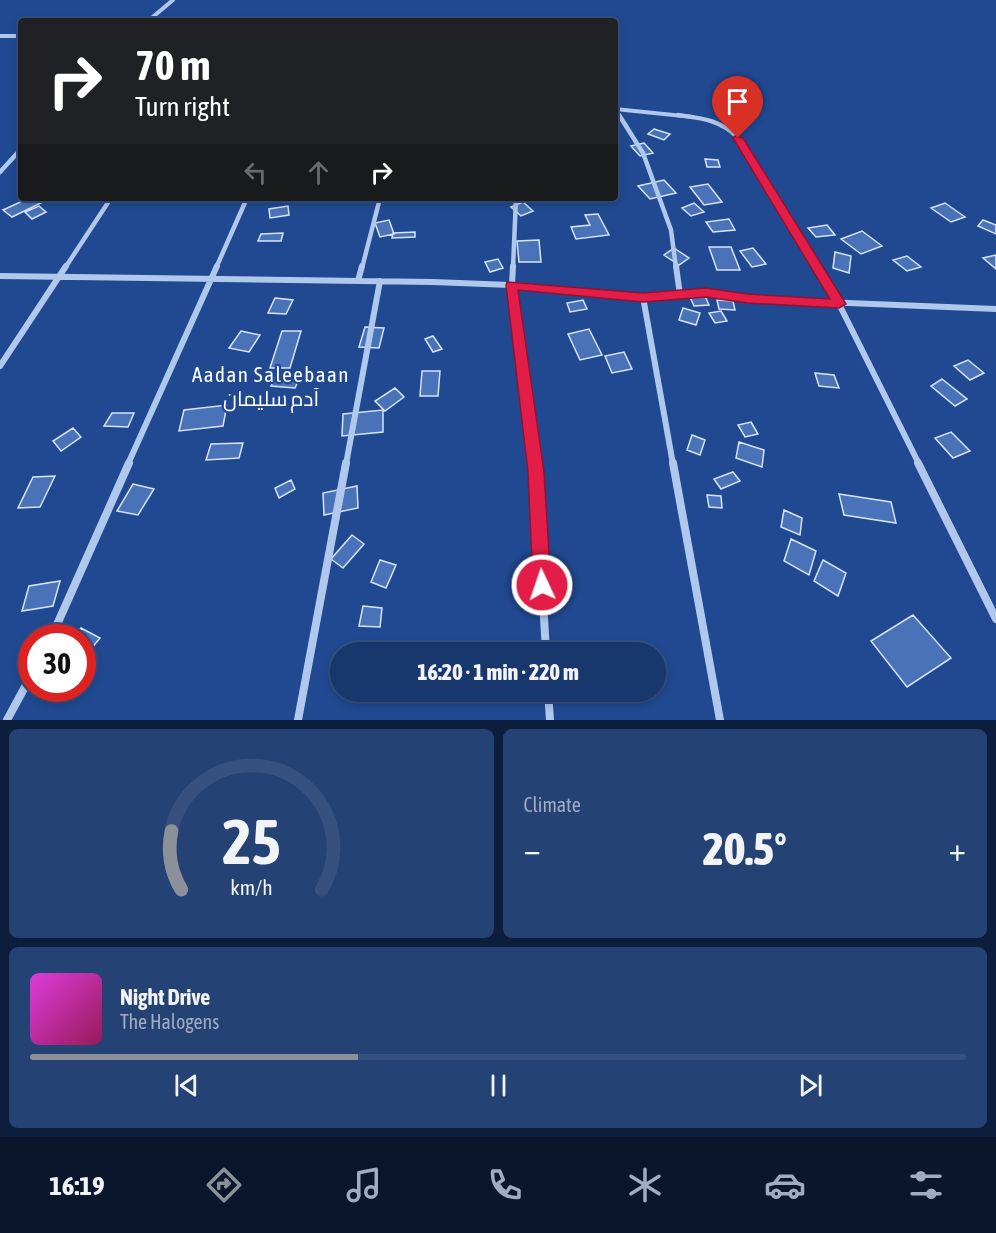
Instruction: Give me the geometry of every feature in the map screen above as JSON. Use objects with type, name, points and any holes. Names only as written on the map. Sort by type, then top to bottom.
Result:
[{"type":"street","points":[[152,18],[174,0]]},
{"type":"street","points":[[0,36],[18,36]]},
{"type":"street","points":[[618,109],[706,118],[729,128],[772,191],[839,304],[996,620]]},
{"type":"street","points":[[618,114],[643,153],[671,230],[680,295]]},
{"type":"street","points":[[0,172],[18,152]]},
{"type":"street","points":[[0,366],[109,201]]},
{"type":"street","points":[[57,624],[246,201]]},
{"type":"street","points":[[358,281],[379,201]]},
{"type":"street","points":[[516,201],[512,285],[536,472],[545,642]]},
{"type":"street","points":[[0,276],[61,275],[512,285],[643,297],[706,293],[747,299],[996,309]]},
{"type":"street","points":[[298,720],[380,281]]},
{"type":"street","points":[[643,297],[720,720]]},
{"type":"street","points":[[7,720],[18,700]]},
{"type":"street","points":[[549,702],[550,720]]},
{"type":"building","points":[[654,129],[670,134],[664,140],[648,134]]},
{"type":"building","points":[[644,143],[653,153],[640,156],[631,146]]},
{"type":"building","points":[[705,159],[718,160],[720,167],[707,167]]},
{"type":"building","points":[[664,180],[676,193],[650,199],[638,186]]},
{"type":"building","points":[[708,184],[722,202],[704,205],[690,187]]},
{"type":"building","points":[[22,201],[43,202],[12,217],[3,210]]},
{"type":"building","points":[[523,202],[533,211],[521,216],[511,207]]},
{"type":"building","points":[[694,203],[704,212],[691,216],[682,208]]},
{"type":"building","points":[[945,203],[965,217],[951,222],[931,208]]},
{"type":"building","points":[[39,206],[46,212],[32,219],[25,212]]},
{"type":"building","points":[[288,206],[289,215],[270,218],[269,209]]},
{"type":"building","points":[[598,214],[609,235],[576,239],[571,227],[590,225],[585,215]]},
{"type":"building","points":[[729,219],[735,230],[713,232],[706,222]]},
{"type":"building","points":[[389,220],[394,234],[380,237],[375,223]]},
{"type":"building","points":[[983,220],[996,225],[996,234],[978,226]]},
{"type":"building","points":[[827,225],[835,235],[816,237],[808,228]]},
{"type":"building","points":[[862,231],[882,246],[861,254],[841,239]]},
{"type":"building","points":[[415,232],[415,237],[392,238],[393,233]]},
{"type":"building","points":[[283,233],[281,241],[258,241],[261,234]]},
{"type":"building","points":[[539,240],[541,262],[519,262],[517,241]]},
{"type":"building","points":[[709,247],[731,247],[740,270],[717,270]]},
{"type":"building","points":[[674,248],[689,258],[679,265],[664,255]]},
{"type":"building","points":[[753,248],[766,264],[752,267],[740,251]]},
{"type":"building","points":[[835,252],[851,256],[849,273],[833,268]]},
{"type":"building","points":[[996,255],[996,269],[983,258]]},
{"type":"building","points":[[907,256],[921,267],[907,271],[893,260]]},
{"type":"building","points":[[498,259],[503,268],[490,272],[485,262]]},
{"type":"building","points":[[705,296],[709,305],[694,306],[690,297]]},
{"type":"building","points":[[275,298],[293,300],[286,314],[268,313]]},
{"type":"building","points":[[583,300],[587,309],[570,312],[567,303]]},
{"type":"building","points":[[717,300],[733,301],[735,310],[719,309]]},
{"type":"building","points":[[683,308],[700,313],[696,325],[679,320]]},
{"type":"building","points":[[721,311],[727,321],[715,323],[709,313]]},
{"type":"building","points":[[365,327],[384,328],[379,348],[359,347]]},
{"type":"building","points":[[589,329],[602,355],[580,360],[568,334]]},
{"type":"building","points":[[241,331],[260,335],[249,352],[229,348]]},
{"type":"building","points":[[282,331],[301,331],[290,368],[270,368]]},
{"type":"building","points":[[433,336],[442,349],[433,352],[425,339]]},
{"type":"building","points":[[624,352],[632,369],[612,373],[605,356]]},
{"type":"building","points":[[968,360],[984,373],[970,380],[954,366]]},
{"type":"building","points":[[422,371],[440,371],[438,396],[420,396]]},
{"type":"building","points":[[815,373],[834,375],[839,388],[819,386]]},
{"type":"building","points":[[276,375],[300,377],[295,388],[271,386]]},
{"type":"building","points":[[942,379],[967,399],[955,406],[931,386]]},
{"type":"building","points":[[395,388],[404,397],[385,411],[375,401]]},
{"type":"building","points":[[227,405],[223,426],[179,431],[184,410]]},
{"type":"building","points":[[383,410],[383,432],[342,436],[343,414]]},
{"type":"building","points":[[112,413],[134,413],[128,427],[104,426]]},
{"type":"building","points":[[751,422],[758,434],[745,437],[738,425]]},
{"type":"building","points":[[73,428],[81,437],[61,451],[53,441]]},
{"type":"building","points":[[951,432],[970,451],[953,458],[935,438]]},
{"type":"building","points":[[692,435],[705,440],[700,455],[687,450]]},
{"type":"building","points":[[739,442],[764,450],[762,467],[736,458]]},
{"type":"building","points":[[243,443],[239,458],[206,460],[211,444]]},
{"type":"building","points":[[733,472],[740,481],[721,489],[714,479]]},
{"type":"building","points":[[55,476],[40,507],[18,508],[33,477]]},
{"type":"building","points":[[291,480],[295,489],[279,498],[275,488]]},
{"type":"building","points":[[133,484],[154,489],[138,515],[117,511]]},
{"type":"building","points":[[357,486],[358,508],[324,515],[323,493]]},
{"type":"building","points":[[839,494],[891,502],[896,523],[844,515]]},
{"type":"building","points":[[707,495],[721,496],[722,508],[709,507]]},
{"type":"building","points":[[784,510],[802,518],[800,535],[781,527]]},
{"type":"building","points":[[352,535],[364,544],[343,568],[331,559]]},
{"type":"building","points":[[791,539],[816,551],[809,575],[784,561]]},
{"type":"building","points":[[380,560],[396,565],[386,588],[371,582]]},
{"type":"building","points":[[823,560],[846,573],[838,596],[814,581]]},
{"type":"building","points":[[60,581],[53,606],[22,611],[29,586]]},
{"type":"building","points":[[363,606],[382,608],[380,627],[359,626]]},
{"type":"building","points":[[913,615],[951,658],[907,687],[871,641]]},
{"type":"district","name":"Aadan Saleebaan آدم سليمان","points":[[271,386]]},
{"type":"route","points":[[542,585],[536,472],[512,285],[643,297],[706,293],[747,299],[839,304],[738,138]]}]
